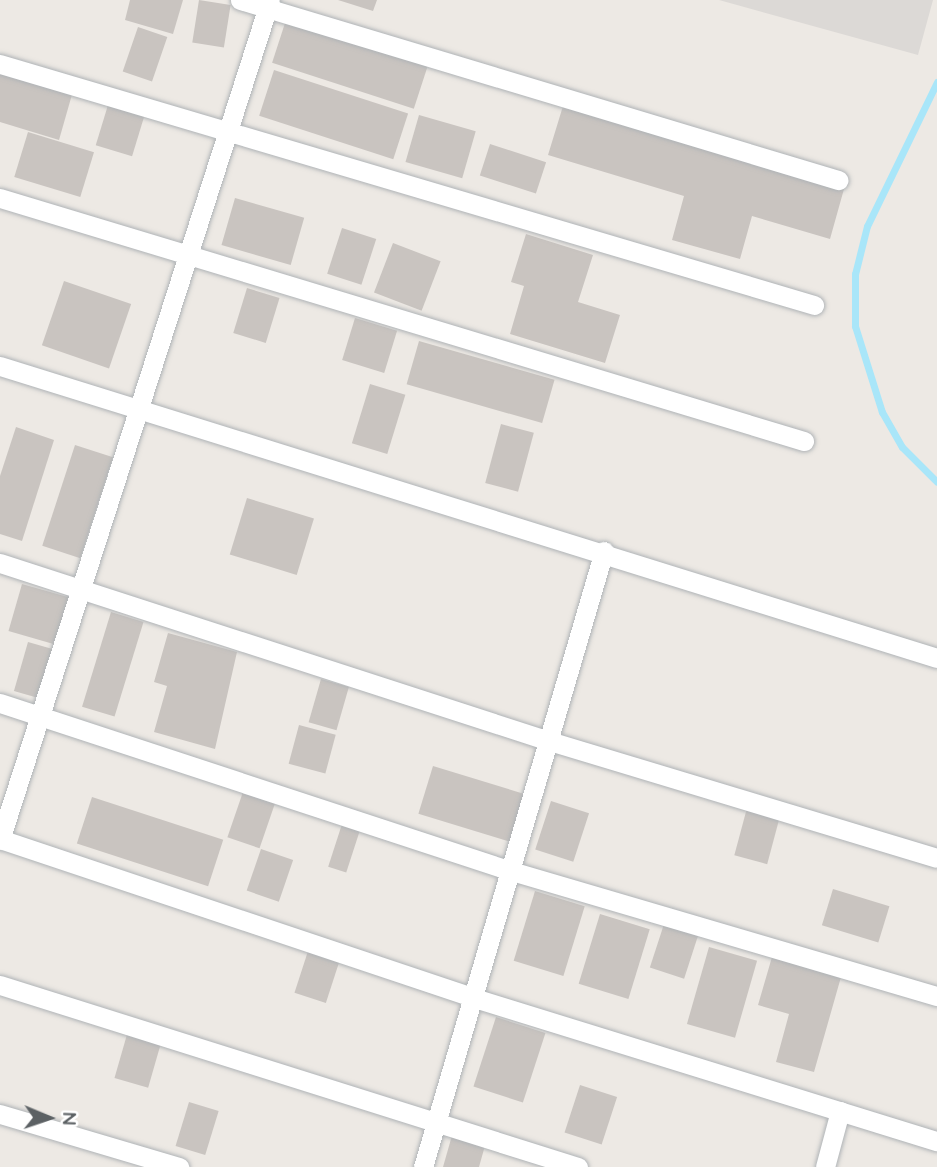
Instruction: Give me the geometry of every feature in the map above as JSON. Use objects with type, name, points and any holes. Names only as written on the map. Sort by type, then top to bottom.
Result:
[{"type":"street","points":[[240,0],[268,4],[838,180]]},
{"type":"street","points":[[268,4],[185,254],[143,409],[0,840],[471,998],[937,1141]]},
{"type":"street","points":[[0,64],[814,305]]},
{"type":"street","points":[[0,198],[804,442]]},
{"type":"street","points":[[0,366],[604,551],[937,657]]},
{"type":"street","points":[[423,1167],[546,740],[604,551]]},
{"type":"street","points":[[0,563],[546,740],[937,858]]},
{"type":"street","points":[[0,703],[509,870],[937,996]]},
{"type":"street","points":[[0,985],[578,1167]]},
{"type":"street","points":[[825,1167],[840,1111]]},
{"type":"street","points":[[0,1114],[179,1167]]},
{"type":"shaded area","points":[[719,0],[933,0],[918,55]]},
{"type":"building","points":[[130,0],[183,0],[173,34],[125,20]]},
{"type":"building","points":[[199,0],[231,5],[224,47],[192,42]]},
{"type":"building","points":[[338,0],[377,0],[373,11]]},
{"type":"building","points":[[286,20],[428,66],[414,109],[272,63]]},
{"type":"building","points":[[138,27],[167,37],[152,82],[123,71]]},
{"type":"building","points":[[0,70],[73,91],[59,140],[0,122]]},
{"type":"building","points":[[274,70],[408,114],[393,159],[259,116]]},
{"type":"building","points":[[108,105],[144,116],[132,156],[96,145]]},
{"type":"building","points":[[563,106],[844,189],[830,239],[752,216],[740,259],[672,240],[684,196],[548,155]]},
{"type":"building","points":[[419,115],[476,131],[462,178],[405,162]]},
{"type":"building","points":[[28,132],[94,152],[80,197],[14,177]]},
{"type":"building","points":[[490,144],[546,162],[536,194],[480,175]]},
{"type":"building","points":[[235,198],[304,218],[291,265],[221,245]]},
{"type":"building","points":[[342,228],[376,239],[361,285],[327,274]]},
{"type":"building","points":[[526,234],[593,255],[578,302],[620,315],[605,363],[510,334],[524,286],[511,282]]},
{"type":"building","points":[[393,243],[441,261],[422,311],[374,292]]},
{"type":"building","points":[[64,281],[131,304],[109,368],[42,345]]},
{"type":"building","points":[[247,288],[280,298],[266,343],[233,333]]},
{"type":"building","points":[[355,318],[397,331],[384,373],[342,360]]},
{"type":"building","points":[[419,341],[555,380],[542,423],[407,384]]},
{"type":"building","points":[[370,384],[405,395],[387,454],[352,443]]},
{"type":"building","points":[[501,424],[534,433],[518,492],[485,483]]},
{"type":"building","points":[[16,427],[54,440],[22,541],[0,534],[0,476]]},
{"type":"building","points":[[75,445],[113,457],[80,558],[42,546]]},
{"type":"building","points":[[247,498],[314,518],[297,575],[230,554]]},
{"type":"building","points":[[22,584],[73,599],[59,646],[8,631]]},
{"type":"building","points":[[111,612],[144,622],[115,717],[82,707]]},
{"type":"building","points":[[168,633],[237,652],[215,749],[154,732],[167,686],[154,682]]},
{"type":"building","points":[[28,642],[56,650],[42,699],[14,691]]},
{"type":"building","points":[[321,679],[349,687],[336,730],[309,722]]},
{"type":"building","points":[[299,725],[336,735],[325,773],[289,764]]},
{"type":"building","points":[[433,766],[527,795],[512,842],[418,814]]},
{"type":"building","points":[[244,789],[276,800],[260,848],[227,837]]},
{"type":"building","points":[[92,797],[223,840],[208,886],[77,844]]},
{"type":"building","points":[[551,801],[589,813],[573,862],[535,850]]},
{"type":"building","points":[[747,808],[780,817],[767,864],[734,855]]},
{"type":"building","points":[[343,821],[361,827],[346,873],[328,867]]},
{"type":"building","points":[[261,849],[293,860],[279,902],[247,891]]},
{"type":"building","points":[[833,889],[889,906],[878,943],[822,925]]},
{"type":"building","points":[[535,891],[585,906],[563,976],[514,961]]},
{"type":"building","points":[[600,914],[650,929],[628,999],[579,984]]},
{"type":"building","points":[[665,921],[699,932],[684,979],[650,968]]},
{"type":"building","points":[[709,947],[757,961],[735,1038],[687,1024]]},
{"type":"building","points":[[309,948],[340,958],[326,1003],[294,993]]},
{"type":"building","points":[[772,957],[841,977],[814,1072],[776,1062],[789,1014],[758,1005]]},
{"type":"building","points":[[496,1017],[545,1033],[523,1102],[473,1086]]},
{"type":"building","points":[[128,1031],[162,1041],[148,1088],[114,1078]]},
{"type":"building","points":[[580,1085],[617,1097],[602,1145],[565,1133]]},
{"type":"building","points":[[189,1102],[219,1111],[205,1155],[176,1146]]},
{"type":"building","points":[[453,1132],[486,1142],[479,1167],[443,1167]]},
{"type":"waterway","points":[[937,82],[867,226],[855,274],[855,326],[882,412],[902,447],[937,482]]}]
